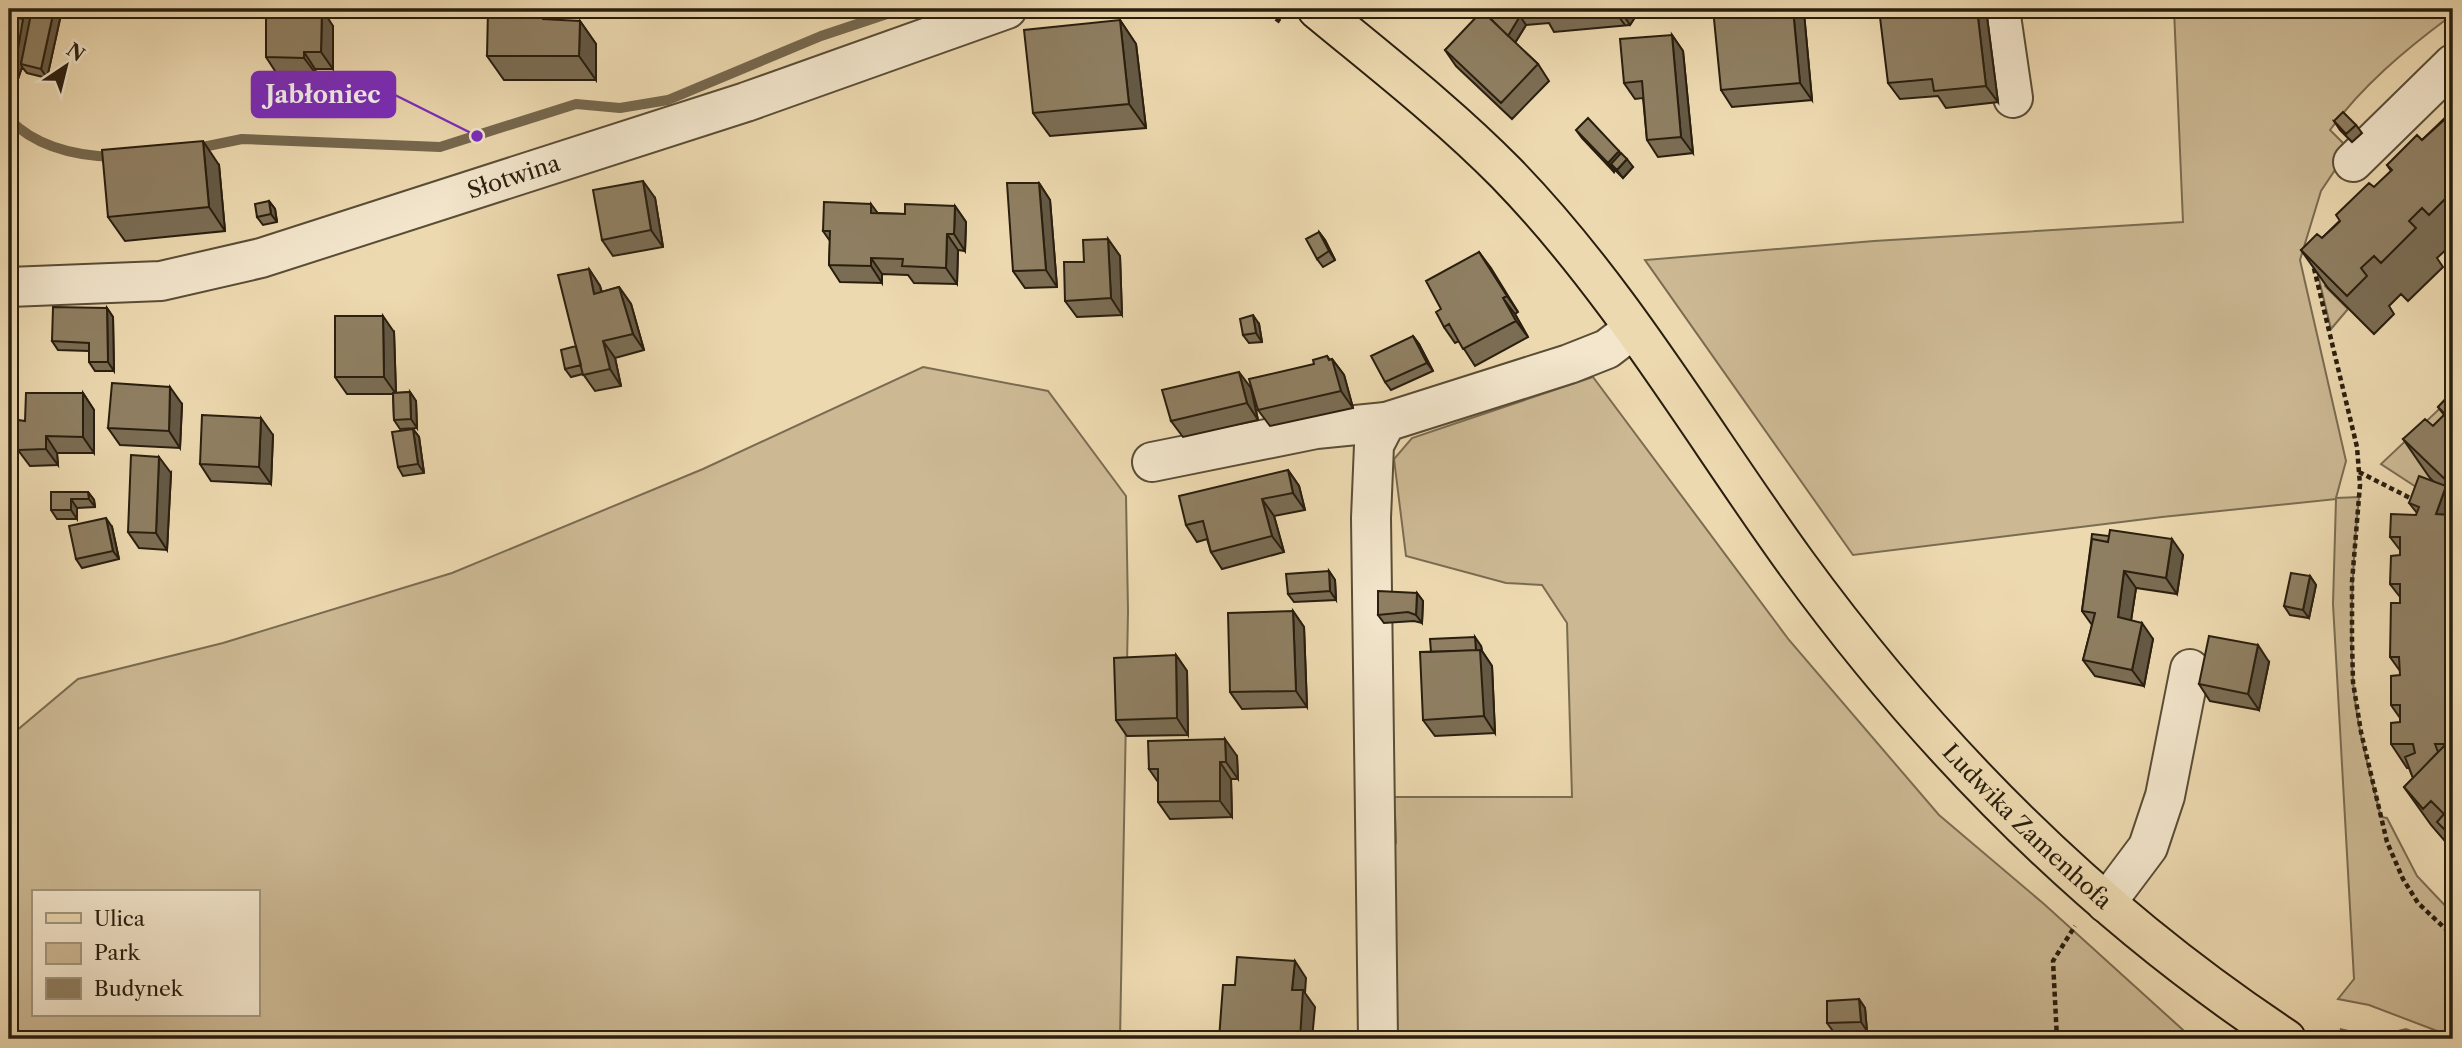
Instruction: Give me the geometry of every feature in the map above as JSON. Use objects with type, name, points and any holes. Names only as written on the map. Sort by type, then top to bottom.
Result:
[{"type":"main road","name":"Ludwika Zamenhofa","points":[[1317,9],[1422,96],[1507,173],[1633,329],[1842,624],[1944,746],[1997,802],[2106,903],[2211,988],[2286,1039]]},
{"type":"street","name":"Słotwina","points":[[9,287],[161,281],[261,258],[746,102],[1007,9]]},
{"type":"street","points":[[2000,9],[2013,98]]},
{"type":"street","points":[[2353,162],[2453,64]]},
{"type":"street","points":[[1152,462],[1316,429],[1387,422],[1569,364],[1607,349],[1633,329]]},
{"type":"street","points":[[1378,1039],[1371,518],[1374,445],[1387,422]]},
{"type":"street","points":[[2106,903],[2148,847],[2165,796],[2190,669]]},
{"type":"path","points":[[2314,251],[2311,266],[2357,447],[2359,472],[2352,582],[2352,639],[2353,682],[2361,732],[2387,842],[2403,879],[2418,902],[2453,936]]},
{"type":"path","points":[[2359,472],[2420,503]]},
{"type":"path","points":[[2057,1039],[2053,961],[2076,922],[2106,903]]},
{"type":"green space","points":[[2174,9],[2453,9],[2453,25],[2448,18],[2400,56],[2356,98],[2330,130],[2349,149],[2321,191],[2300,260],[2346,461],[2336,498],[2359,497],[2351,634],[2353,680],[2360,732],[2381,817],[2387,818],[2417,876],[2453,914],[2453,1037],[2369,1005],[2338,999],[2354,979],[2333,604],[2336,499],[2162,517],[1853,555],[1645,260],[1874,241],[2183,222]]},
{"type":"green space","points":[[2316,267],[2344,267],[2325,286],[2348,309],[2331,329]]},
{"type":"green space","points":[[923,367],[1048,391],[1126,496],[1128,611],[1120,1039],[9,1039],[9,737],[78,679],[223,643],[452,573],[703,469]]},
{"type":"green space","points":[[1593,377],[1789,640],[1939,815],[2044,904],[2193,1039],[1393,1039],[1390,849],[1396,843],[1395,815],[1388,797],[1572,797],[1567,623],[1542,585],[1506,583],[1406,556],[1394,459],[1412,438]]},
{"type":"green space","points":[[2453,396],[2443,491],[2436,500],[2381,464]]},
{"type":"green space","points":[[2340,1029],[2373,1037],[2406,1029],[2432,1039],[2365,1039]]},
{"type":"building","points":[[32,9],[54,10],[41,69],[21,64]]},
{"type":"building","points":[[266,9],[322,9],[321,52],[304,52],[304,58],[266,57]]},
{"type":"building","points":[[488,9],[543,9],[543,19],[580,21],[579,56],[487,56]]},
{"type":"building","points":[[1495,9],[1543,9],[1543,15],[1520,16],[1508,36],[1489,17]]},
{"type":"building","points":[[1543,9],[1613,9],[1543,15]]},
{"type":"building","points":[[1619,9],[1629,9],[1624,16],[1619,17]]},
{"type":"building","points":[[1713,9],[1793,9],[1800,83],[1721,90]]},
{"type":"building","points":[[1879,9],[1977,9],[1986,86],[1934,91],[1932,79],[1888,83]]},
{"type":"building","points":[[1482,11],[1538,64],[1501,103],[1445,50]]},
{"type":"building","points":[[9,16],[23,19],[9,81]]},
{"type":"building","points":[[1120,20],[1129,104],[1033,113],[1024,30]]},
{"type":"building","points":[[1672,35],[1681,137],[1647,140],[1642,81],[1624,83],[1620,39]]},
{"type":"building","points":[[2453,100],[2453,191],[2429,215],[2422,208],[2409,221],[2416,228],[2381,263],[2374,256],[2361,268],[2367,276],[2347,296],[2301,250],[2317,234],[2322,238],[2335,226],[2340,221],[2336,215],[2369,183],[2374,187],[2392,170],[2387,165],[2417,135],[2422,140],[2444,120],[2450,113],[2445,108]]},
{"type":"building","points":[[2343,112],[2356,125],[2346,134],[2334,121]]},
{"type":"building","points":[[1588,118],[1619,151],[1608,163],[1576,130]]},
{"type":"building","points":[[203,141],[209,207],[108,217],[102,150]]},
{"type":"building","points":[[1621,153],[1627,159],[1617,170],[1611,164]]},
{"type":"building","points":[[643,181],[651,230],[602,240],[593,190]]},
{"type":"building","points":[[1007,183],[1039,183],[1046,270],[1013,271]]},
{"type":"building","points":[[269,201],[271,214],[257,217],[255,204]]},
{"type":"building","points":[[824,202],[871,204],[871,213],[905,214],[905,204],[955,206],[954,234],[947,234],[946,268],[902,266],[903,259],[871,258],[871,266],[829,265],[830,231],[823,231]]},
{"type":"building","points":[[1319,232],[1329,251],[1317,259],[1306,239]]},
{"type":"building","points":[[1108,239],[1111,298],[1065,301],[1064,262],[1084,262],[1083,240]]},
{"type":"building","points":[[1479,252],[1507,296],[1503,298],[1516,321],[1463,349],[1449,324],[1444,327],[1436,312],[1441,309],[1426,281]]},
{"type":"building","points":[[589,269],[594,294],[619,287],[633,334],[603,341],[610,369],[583,375],[558,275]]},
{"type":"building","points":[[53,307],[107,308],[108,362],[89,362],[89,343],[52,341]]},
{"type":"building","points":[[1253,315],[1256,333],[1243,335],[1240,319]]},
{"type":"building","points":[[335,316],[383,316],[384,377],[335,377]]},
{"type":"building","points":[[1413,336],[1427,363],[1385,382],[1371,356]]},
{"type":"building","points":[[576,346],[581,365],[565,369],[561,350]]},
{"type":"building","points":[[1327,356],[1329,360],[1332,359],[1341,391],[1258,410],[1249,379],[1314,364],[1313,360]]},
{"type":"building","points":[[1239,372],[1247,403],[1171,421],[1162,390]]},
{"type":"building","points":[[112,383],[170,387],[169,431],[108,428]]},
{"type":"building","points":[[2453,391],[2451,485],[2403,439],[2425,419],[2433,426],[2445,414],[2438,407]]},
{"type":"building","points":[[410,392],[411,419],[394,420],[393,393]]},
{"type":"building","points":[[26,393],[83,393],[83,437],[46,436],[46,449],[18,450],[18,420],[25,421]]},
{"type":"building","points":[[202,415],[261,418],[259,467],[200,464]]},
{"type":"building","points":[[413,429],[418,464],[398,467],[392,432]]},
{"type":"building","points":[[131,455],[159,457],[156,533],[128,532]]},
{"type":"building","points":[[1288,470],[1293,493],[1262,499],[1272,536],[1211,552],[1203,521],[1186,525],[1179,496]]},
{"type":"building","points":[[2419,476],[2446,486],[2436,514],[2451,515],[2453,698],[2451,741],[2435,744],[2438,752],[2413,778],[2405,757],[2415,753],[2413,744],[2391,744],[2391,723],[2400,722],[2400,705],[2391,705],[2391,676],[2400,675],[2399,657],[2390,657],[2391,603],[2400,603],[2400,584],[2390,584],[2391,556],[2400,555],[2400,537],[2390,537],[2391,514],[2416,515],[2419,507],[2409,503]]},
{"type":"building","points":[[51,492],[88,492],[89,499],[71,499],[71,510],[51,510]]},
{"type":"building","points":[[106,518],[113,551],[76,559],[69,526]]},
{"type":"building","points":[[2110,530],[2172,539],[2166,578],[2124,571],[2118,617],[2142,623],[2132,670],[2083,660],[2095,613],[2082,611],[2092,539],[2108,542]]},
{"type":"building","points":[[2092,534],[2109,536],[2108,542],[2092,539],[2091,543]]},
{"type":"building","points":[[1329,571],[1330,591],[1288,594],[1286,574]]},
{"type":"building","points":[[2291,573],[2310,576],[2303,610],[2284,606]]},
{"type":"building","points":[[1378,591],[1417,593],[1416,615],[1408,612],[1378,615]]},
{"type":"building","points":[[1293,611],[1296,691],[1230,692],[1228,613]]},
{"type":"building","points":[[2209,636],[2258,645],[2248,694],[2199,684]]},
{"type":"building","points":[[1475,637],[1476,650],[1431,652],[1430,639]]},
{"type":"building","points":[[1480,650],[1484,716],[1423,720],[1420,652]]},
{"type":"building","points":[[1176,655],[1177,718],[1116,720],[1114,658]]},
{"type":"building","points":[[1225,739],[1226,762],[1220,762],[1220,801],[1158,802],[1158,769],[1149,769],[1148,741]]},
{"type":"building","points":[[2450,740],[2453,743],[2453,838],[2437,822],[2444,814],[2431,801],[2423,809],[2404,787]]},
{"type":"building","points":[[1237,957],[1295,961],[1292,990],[1303,990],[1300,1039],[1219,1039],[1223,985],[1235,985]]},
{"type":"building","points":[[1859,999],[1861,1022],[1827,1023],[1827,1001]]},
{"type":"waterway","points":[[193,149],[242,139],[440,147],[576,104],[620,108],[668,100],[821,36],[902,9]]},
{"type":"waterway","points":[[9,119],[44,143],[86,155],[115,157]]},
{"type":"place","name":"Jabłoniec","points":[[477,136]]}]
